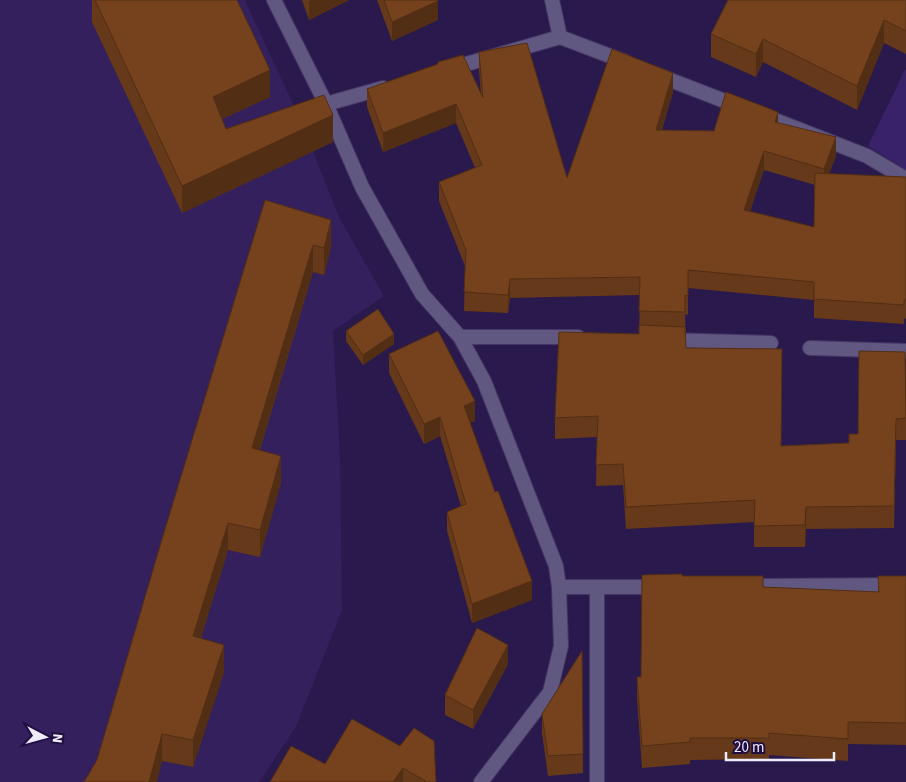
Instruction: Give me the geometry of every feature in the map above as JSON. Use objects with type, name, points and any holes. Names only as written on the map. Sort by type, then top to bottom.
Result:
[{"type":"street","points":[[274,0],[326,104],[362,187],[422,294],[460,337],[484,381],[556,566],[559,587],[561,646],[550,692],[481,782]]},
{"type":"street","points":[[552,0],[560,37]]},
{"type":"street","points":[[436,73],[560,37],[867,156],[906,179]]},
{"type":"street","points":[[326,104],[399,83]]},
{"type":"street","points":[[460,337],[587,337]]},
{"type":"street","points":[[655,339],[771,344]]},
{"type":"street","points":[[810,348],[906,351]]},
{"type":"street","points":[[737,586],[906,585]]},
{"type":"street","points":[[559,587],[677,586]]},
{"type":"street","points":[[597,587],[597,782]]},
{"type":"shaded area","points":[[0,0],[245,0],[302,123],[339,217],[384,296],[333,331],[340,455],[342,610],[296,727],[259,782],[0,782]]},
{"type":"shaded area","points":[[906,70],[906,170],[868,146]]},
{"type":"building","points":[[95,0],[237,0],[270,70],[213,97],[226,129],[324,95],[333,115],[182,186]]},
{"type":"building","points":[[384,0],[438,0],[438,1],[392,22]]},
{"type":"building","points":[[728,0],[906,0],[906,31],[884,20],[857,86],[763,39],[756,54],[711,34]]},
{"type":"building","points":[[527,43],[567,178],[612,49],[673,73],[656,130],[714,131],[726,92],[778,112],[775,122],[836,137],[824,169],[764,151],[744,210],[814,227],[815,173],[906,177],[906,300],[904,300],[904,305],[814,299],[814,282],[688,270],[688,296],[685,295],[685,312],[639,311],[640,277],[510,279],[508,295],[464,292],[466,250],[439,182],[482,165],[456,104],[383,133],[367,89],[438,64],[438,62],[463,55],[483,98],[479,52]]},
{"type":"building","points":[[265,200],[331,220],[324,248],[313,245],[252,448],[281,456],[260,530],[228,523],[193,636],[224,645],[193,740],[162,734],[149,782],[84,782],[97,760]]},
{"type":"building","points":[[378,309],[394,334],[363,355],[346,331]]},
{"type":"building","points":[[639,325],[685,327],[686,348],[782,349],[781,446],[849,443],[849,434],[858,434],[859,351],[905,352],[906,418],[896,419],[894,506],[806,507],[805,525],[754,526],[755,500],[626,507],[623,464],[596,465],[598,416],[555,418],[559,332],[639,334]]},
{"type":"building","points":[[438,331],[475,401],[464,406],[495,492],[498,491],[532,581],[472,604],[447,512],[466,504],[440,417],[424,424],[389,354]]},
{"type":"building","points":[[682,574],[682,576],[763,576],[763,587],[879,592],[878,576],[906,576],[906,723],[848,722],[848,739],[769,733],[769,738],[690,738],[690,742],[642,746],[637,677],[641,677],[642,575]]},
{"type":"building","points":[[477,628],[508,645],[473,710],[445,695]]},
{"type":"building","points":[[582,651],[583,754],[548,756],[542,714]]},
{"type":"building","points":[[352,719],[400,746],[414,728],[434,741],[436,782],[427,782],[403,768],[393,782],[270,782],[291,746],[325,764]]}]
